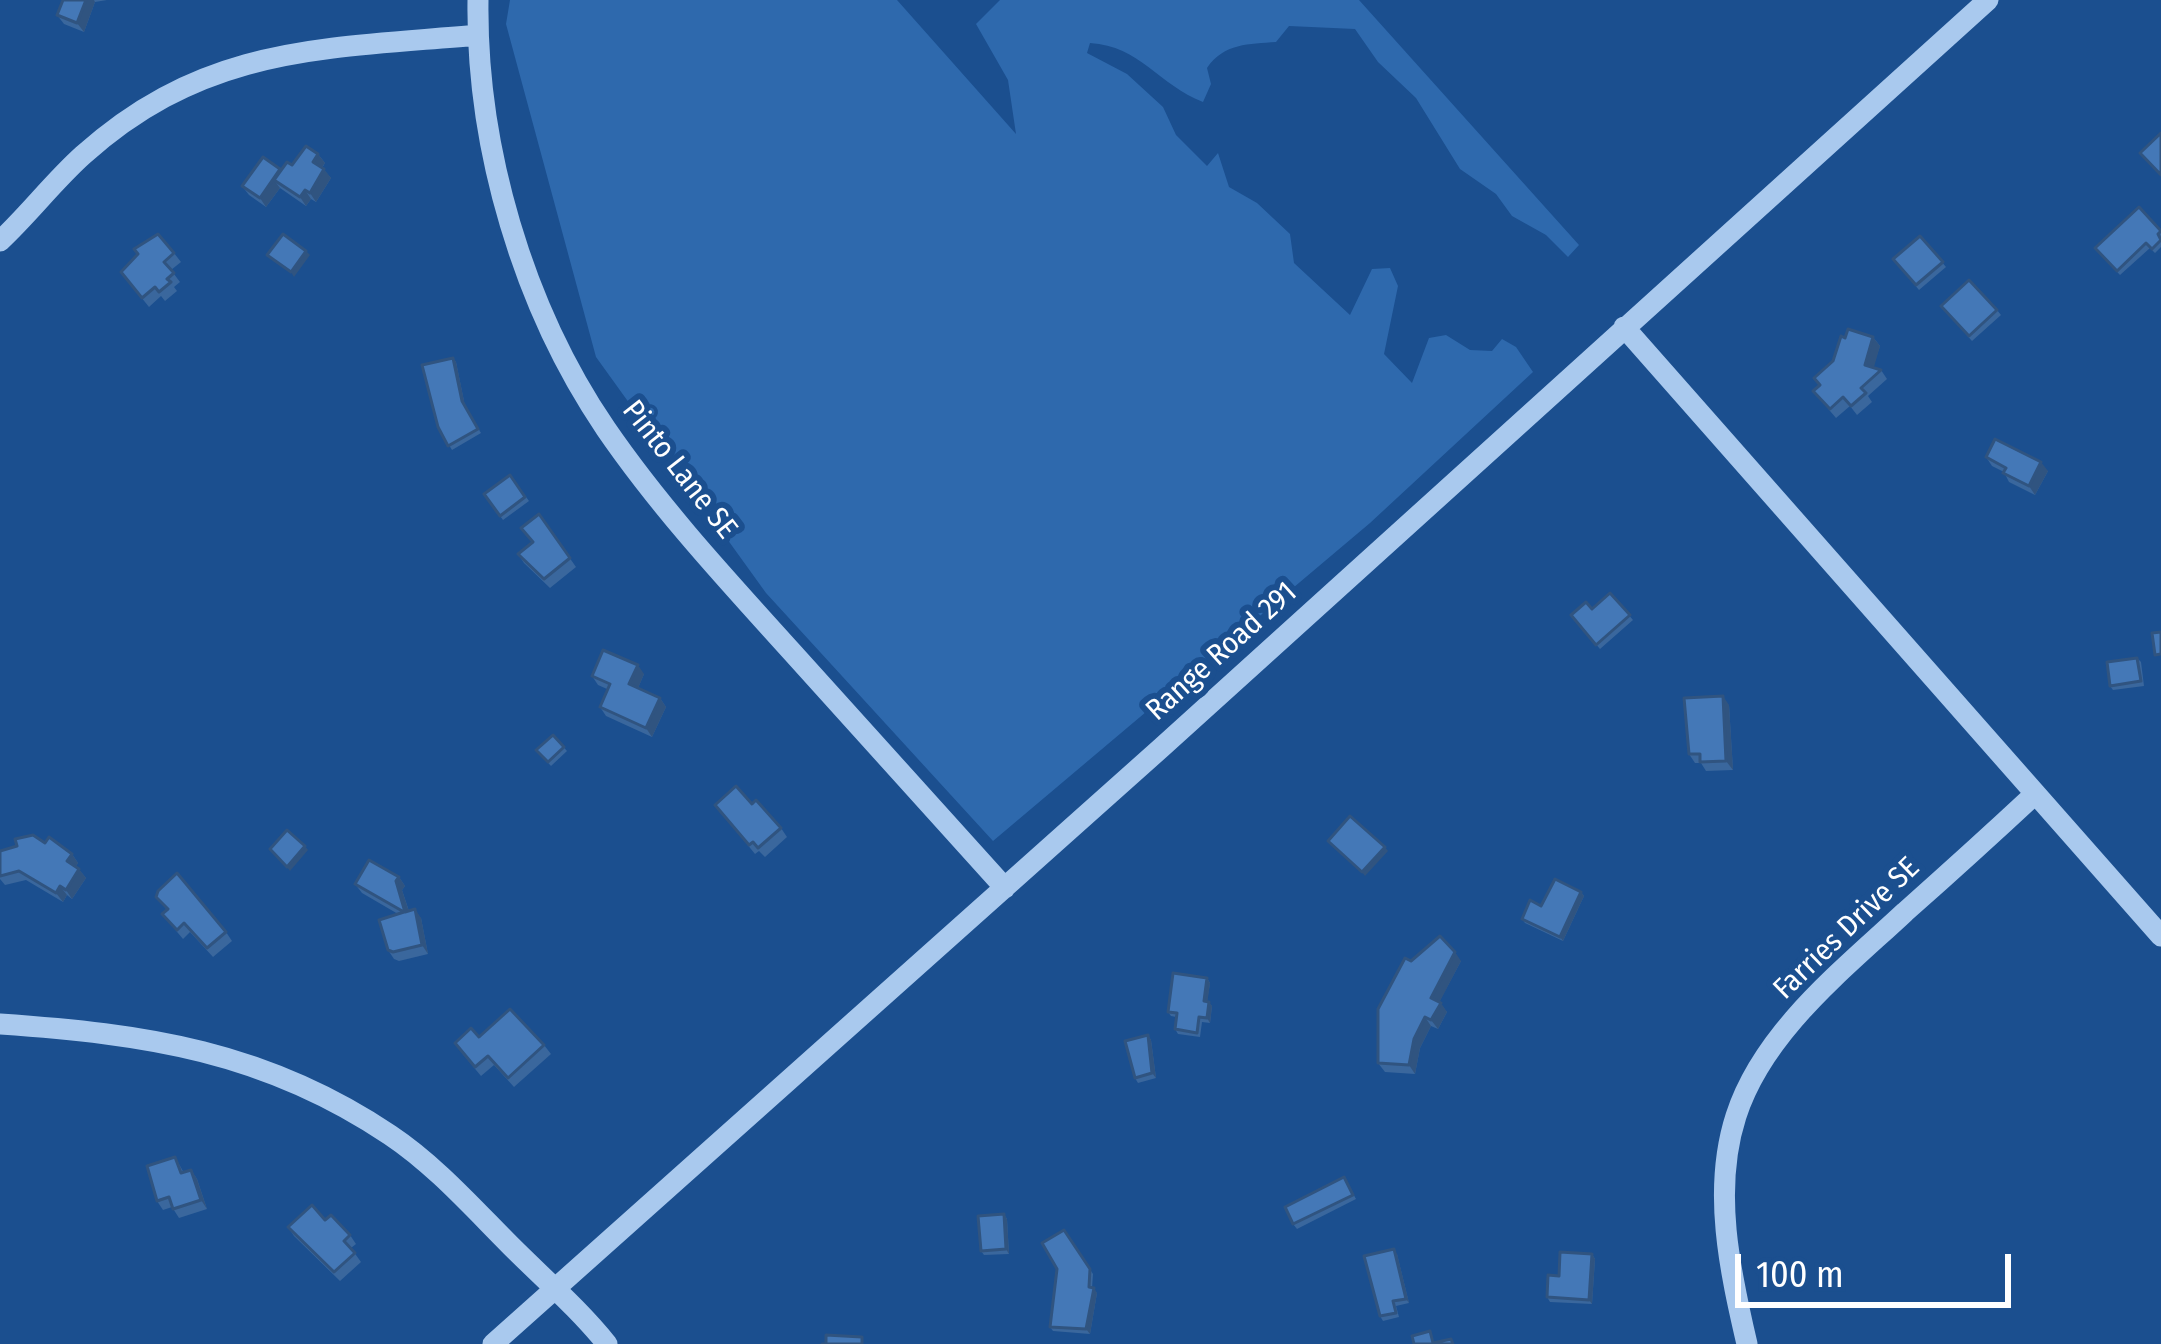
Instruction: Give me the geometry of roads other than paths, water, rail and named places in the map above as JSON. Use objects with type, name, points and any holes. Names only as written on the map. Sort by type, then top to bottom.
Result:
[{"type":"street","name":"Pinto Lane SE","points":[[478,0],[491,136],[512,224],[532,288],[605,427],[684,532],[1005,888]]},
{"type":"street","name":"Range Road 291","points":[[493,1344],[1988,0]]},
{"type":"street","points":[[0,242],[83,155],[148,105],[186,84],[227,68],[311,50],[478,35]]},
{"type":"street","points":[[1624,327],[2161,936]]},
{"type":"street","name":"Farries Drive SE","points":[[1747,1344],[1725,1227],[1726,1162],[1736,1114],[1764,1061],[1808,1003],[2035,794]]},
{"type":"street","points":[[0,1024],[105,1030],[191,1046],[250,1064],[310,1091],[391,1135],[451,1185],[607,1344]]}]
